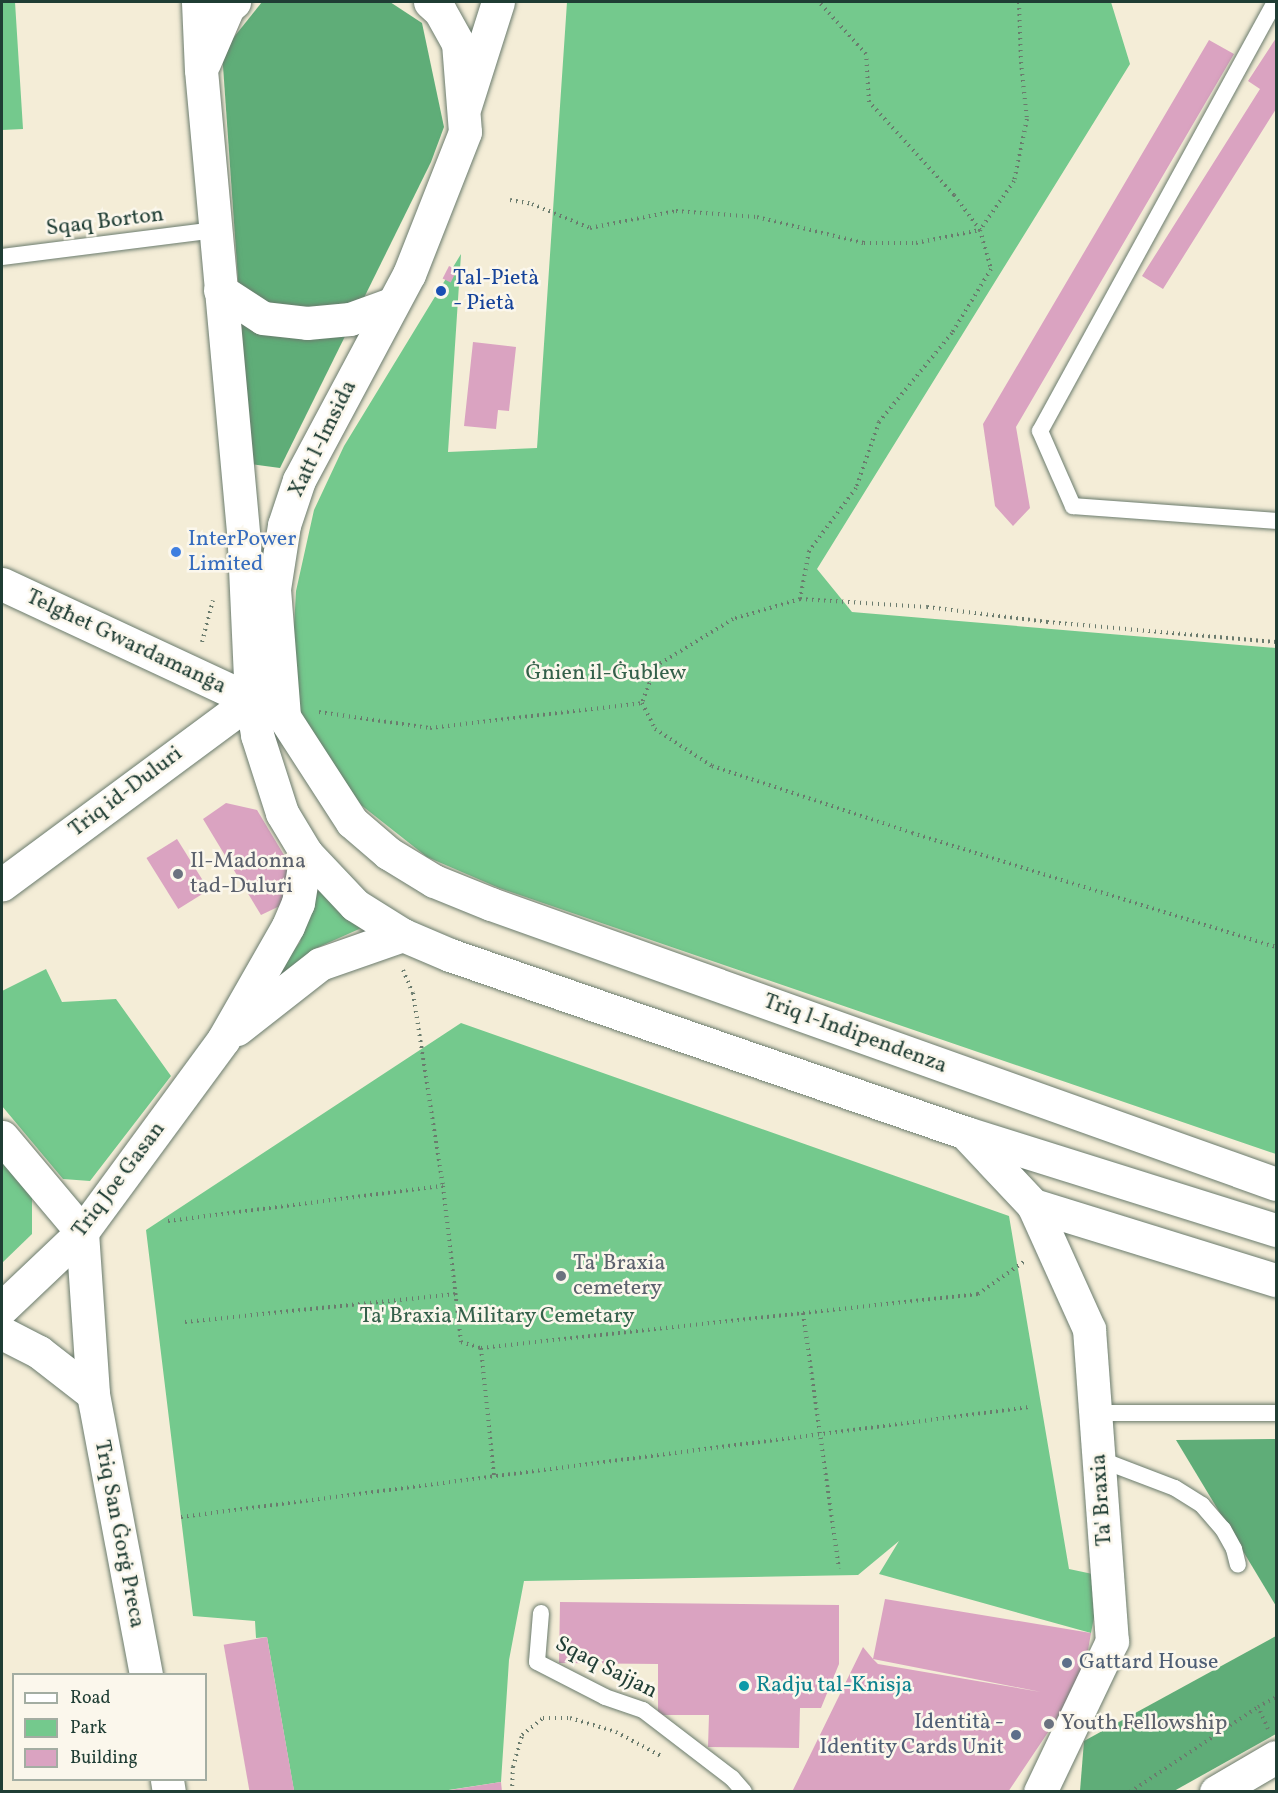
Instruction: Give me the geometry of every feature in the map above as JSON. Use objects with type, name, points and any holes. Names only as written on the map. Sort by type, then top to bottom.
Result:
[{"type":"main road","points":[[198,2],[201,70],[244,546],[250,700],[256,735],[282,813],[306,853],[355,905],[396,937],[966,1134],[1276,1230]]},
{"type":"main road","points":[[201,70],[228,7],[234,2]]},
{"type":"main road","name":"Xatt l-Imsida","points":[[430,2],[440,11],[458,43],[465,106],[465,132],[409,274],[299,480],[284,525],[274,589],[284,717],[352,822],[388,853],[434,881]]},
{"type":"main road","points":[[465,106],[498,2]]},
{"type":"main road","points":[[220,290],[262,318],[307,322],[350,319],[391,304]]},
{"type":"main road","name":"Telgħet Gwardamanġa","points":[[2,584],[250,700]]},
{"type":"main road","name":"Triq id-Duluri","points":[[2,884],[250,700]]},
{"type":"main road","name":"Triq Joe Gasan","points":[[2,1308],[82,1232],[223,1040],[292,918],[298,903],[306,853]]},
{"type":"main road","name":"Triq l-Indipendenza","points":[[434,881],[513,912],[1276,1184]]},
{"type":"main road","name":"Triq Joe Gasan","points":[[223,1040],[320,964],[396,937]]},
{"type":"main road","points":[[966,1134],[1033,1205],[1276,1281]]},
{"type":"main road","points":[[2,1137],[82,1232]]},
{"type":"main road","name":"Ta' Braxia","points":[[1033,1205],[1089,1329],[1112,1641],[1040,1791]]},
{"type":"main road","name":"Triq San Ġorġ Preca","points":[[82,1232],[93,1394],[146,1673]]},
{"type":"main road","points":[[2,1333],[39,1352],[93,1394]]},
{"type":"main road","points":[[1216,1791],[1274,1747]]},
{"type":"lane","points":[[1275,2],[1040,431],[1073,506],[1276,521]]},
{"type":"lane","name":"Sqaq Borton","points":[[2,257],[215,230]]},
{"type":"lane","points":[[1095,1413],[1276,1413]]},
{"type":"lane","points":[[1099,1459],[1175,1488],[1202,1505],[1223,1529],[1234,1549],[1238,1565]]},
{"type":"lane","name":"Sqaq Sajjan","points":[[541,1613],[537,1662],[605,1696],[643,1710],[732,1778],[744,1791]]},
{"type":"path","points":[[800,599],[809,551],[856,488],[879,422],[952,333],[991,268],[980,230],[954,195],[869,102],[866,54],[819,2]]},
{"type":"path","points":[[510,200],[532,204],[590,228],[676,211],[757,218],[864,243],[916,243],[980,230],[1014,181],[1027,119],[1021,62],[1019,2]]},
{"type":"path","points":[[1276,642],[1047,622],[927,607],[800,599],[734,619],[656,666],[642,703],[655,729],[712,766],[1276,947]]},
{"type":"path","points":[[315,711],[430,728],[642,703]]},
{"type":"path","points":[[396,937],[413,993],[444,1186],[458,1293],[461,1342],[481,1348],[978,1293],[1050,1243]]},
{"type":"path","points":[[168,1221],[444,1186]]},
{"type":"path","points":[[185,1323],[458,1293]]},
{"type":"path","points":[[803,1313],[839,1568]]},
{"type":"path","points":[[481,1348],[494,1477]]},
{"type":"path","points":[[182,1517],[1029,1407]]},
{"type":"path","points":[[1130,1791],[1276,1697]]},
{"type":"path","points":[[1258,1707],[1274,1747]]},
{"type":"path","points":[[512,1791],[513,1767],[522,1735],[543,1718],[570,1718],[616,1732],[669,1760]]},
{"type":"green space","points":[[2,2],[15,2],[23,129],[2,130]]},
{"type":"green space","points":[[262,2],[390,2],[422,23],[444,127],[431,162],[280,468],[251,464],[222,52]]},
{"type":"green space","name":"Ġnien il-Ġublew","points":[[567,2],[1111,2],[1130,64],[817,569],[852,612],[1276,648],[1276,1154],[499,888],[427,857],[361,805],[290,700],[296,591],[314,510],[344,446],[461,254],[448,452],[537,448]]},
{"type":"green space","points":[[315,888],[366,926],[312,950],[253,1004],[300,942]]},
{"type":"green space","points":[[46,969],[62,1002],[116,999],[171,1076],[90,1181],[63,1179],[2,1106],[2,991]]},
{"type":"green space","name":"Ta' Braxia Military Cemetary","points":[[461,1023],[1009,1216],[1069,1569],[1102,1576],[1091,1633],[879,1574],[899,1541],[858,1575],[524,1581],[509,1660],[501,1782],[442,1791],[294,1791],[267,1637],[256,1638],[255,1621],[193,1616],[146,1230]]},
{"type":"green space","points":[[2,1157],[32,1195],[32,1234],[2,1263]]},
{"type":"green space","points":[[1276,1439],[1276,1606],[1176,1440]]},
{"type":"green space","points":[[1276,1636],[1276,1734],[1174,1791],[1080,1791],[1084,1741]]},
{"type":"building","points":[[1276,38],[1276,109],[1163,289],[1142,276],[1260,89],[1248,81]]},
{"type":"building","points":[[1209,40],[1234,54],[1016,427],[1030,508],[1013,526],[995,506],[983,424]]},
{"type":"building","points":[[449,266],[457,270],[451,283],[443,278]]},
{"type":"building","points":[[473,342],[516,347],[509,411],[498,410],[496,429],[464,426]]},
{"type":"building","points":[[226,803],[257,810],[290,865],[286,903],[261,915],[203,819]]},
{"type":"building","name":"Il-Madonna tad-Duluri","points":[[177,839],[209,890],[178,909],[146,858]]},
{"type":"building","points":[[885,1599],[1091,1633],[1080,1696],[1073,1695],[1008,1792],[792,1792],[863,1647],[873,1659]],"holes":[[[873,1659],[1041,1692],[878,1664]]]},
{"type":"building","name":"Radju tal-Knisja","points":[[560,1602],[839,1605],[839,1664],[821,1708],[800,1708],[799,1748],[708,1747],[709,1715],[658,1715],[658,1664],[559,1663]]},
{"type":"building","points":[[267,1637],[294,1792],[250,1792],[224,1645]]},
{"type":"building","points":[[501,1782],[502,1792],[451,1792],[450,1790]]},
{"type":"place","name":"Tal-Pietà - Pietà","points":[[441,291]]},
{"type":"place","name":"InterPower Limited","points":[[176,552]]},
{"type":"place","name":"Il-Madonna tad-Duluri","points":[[178,874]]},
{"type":"place","name":"Ta' Braxia cemetery","points":[[561,1276]]},
{"type":"place","name":"Gattard House","points":[[1067,1663]]},
{"type":"place","name":"Radju tal-Knisja","points":[[744,1686]]},
{"type":"place","name":"Youth Fellowship","points":[[1049,1724]]},
{"type":"place","name":"Identità - Identity Cards Unit","points":[[1016,1735]]}]
